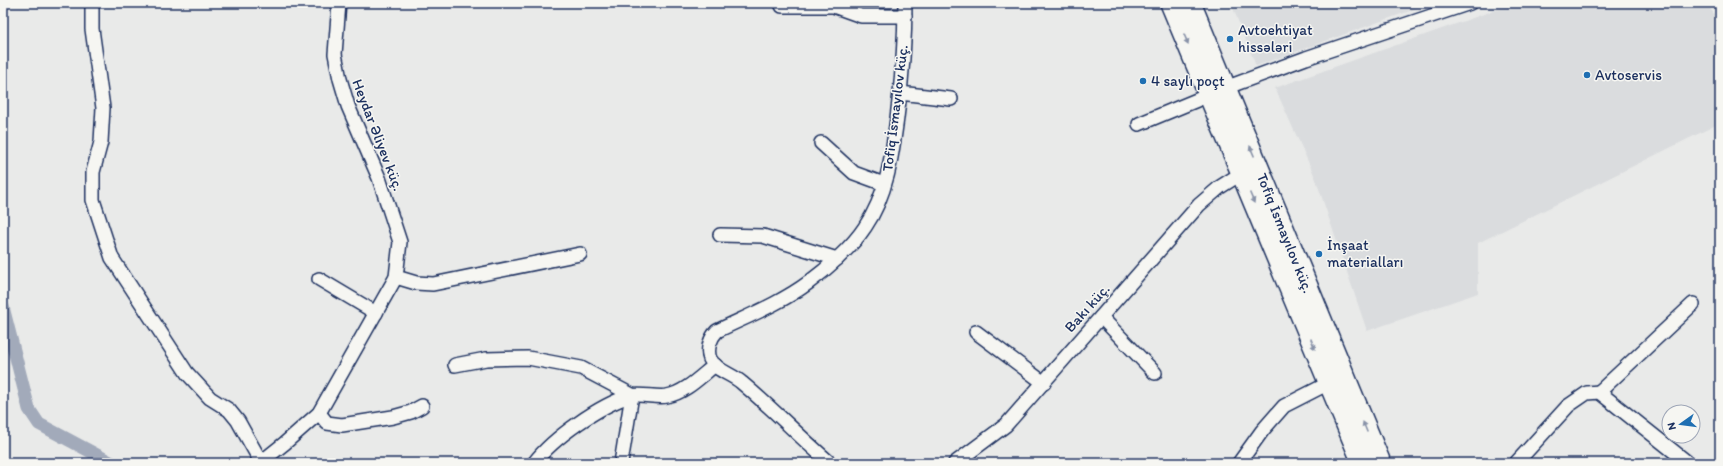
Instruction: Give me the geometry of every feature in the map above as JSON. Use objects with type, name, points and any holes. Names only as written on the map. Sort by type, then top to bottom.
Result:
[{"type":"main road","points":[[1171,3],[1217,91],[1242,173],[1310,316],[1329,383],[1363,463]]},
{"type":"main road","name":"Tofiq İsmayılov küç.","points":[[1190,3],[1217,91],[1310,316],[1380,463]]},
{"type":"street","points":[[92,3],[92,29],[103,108],[101,142],[93,172],[93,200],[112,258],[187,373],[210,398],[228,410],[238,421],[260,462]]},
{"type":"street","name":"Heydar Əliyev küç.","points":[[260,462],[285,443],[319,413],[396,277],[400,242],[379,178],[348,106],[340,79],[335,54],[339,3]]},
{"type":"street","points":[[1139,124],[1217,91],[1306,58],[1470,3]]},
{"type":"street","points":[[782,6],[833,6],[861,16],[905,9]]},
{"type":"street","name":"Tofiq İsmayılov küç.","points":[[715,365],[710,358],[709,349],[711,339],[717,331],[780,301],[808,283],[837,259],[865,228],[880,196],[890,166],[900,93],[905,9]]},
{"type":"street","points":[[900,93],[950,99]]},
{"type":"street","points":[[820,143],[854,173],[884,184]]},
{"type":"street","name":"Bakı küç.","points":[[955,463],[1006,425],[1199,206],[1220,186],[1242,173]]},
{"type":"street","points":[[720,235],[763,236],[837,259]]},
{"type":"street","points":[[396,277],[433,284],[580,254]]},
{"type":"street","points":[[319,279],[376,314]]},
{"type":"street","points":[[1516,463],[1568,406],[1587,393],[1599,392],[1693,304]]},
{"type":"street","points":[[1101,317],[1155,373]]},
{"type":"street","points":[[976,332],[1044,383]]},
{"type":"street","points":[[455,365],[486,359],[528,358],[581,368],[632,396]]},
{"type":"street","points":[[534,463],[543,451],[593,413],[632,396],[667,396],[683,390],[715,365],[740,382],[830,463]]},
{"type":"street","points":[[1239,463],[1262,431],[1284,406],[1329,383]]},
{"type":"street","points":[[1599,392],[1687,462]]},
{"type":"street","points":[[621,463],[632,396]]},
{"type":"street","points":[[319,413],[327,423],[342,426],[393,417],[411,412],[422,406]]},
{"type":"shaded area","points":[[1231,3],[1432,3],[1256,66]]},
{"type":"shaded area","points":[[1515,3],[1706,3],[1720,22],[1720,123],[1478,243],[1478,293],[1367,331],[1315,177],[1275,88]]},
{"type":"waterway","points":[[3,307],[29,409],[39,424],[112,463]]},
{"type":"place","name":"Avtoehtiyat hissələri","points":[[1230,39]]},
{"type":"place","name":"Avtoservis","points":[[1587,75]]},
{"type":"place","name":"4 saylı poçt","points":[[1143,81]]},
{"type":"place","name":"İnşaat materialları","points":[[1319,254]]}]
